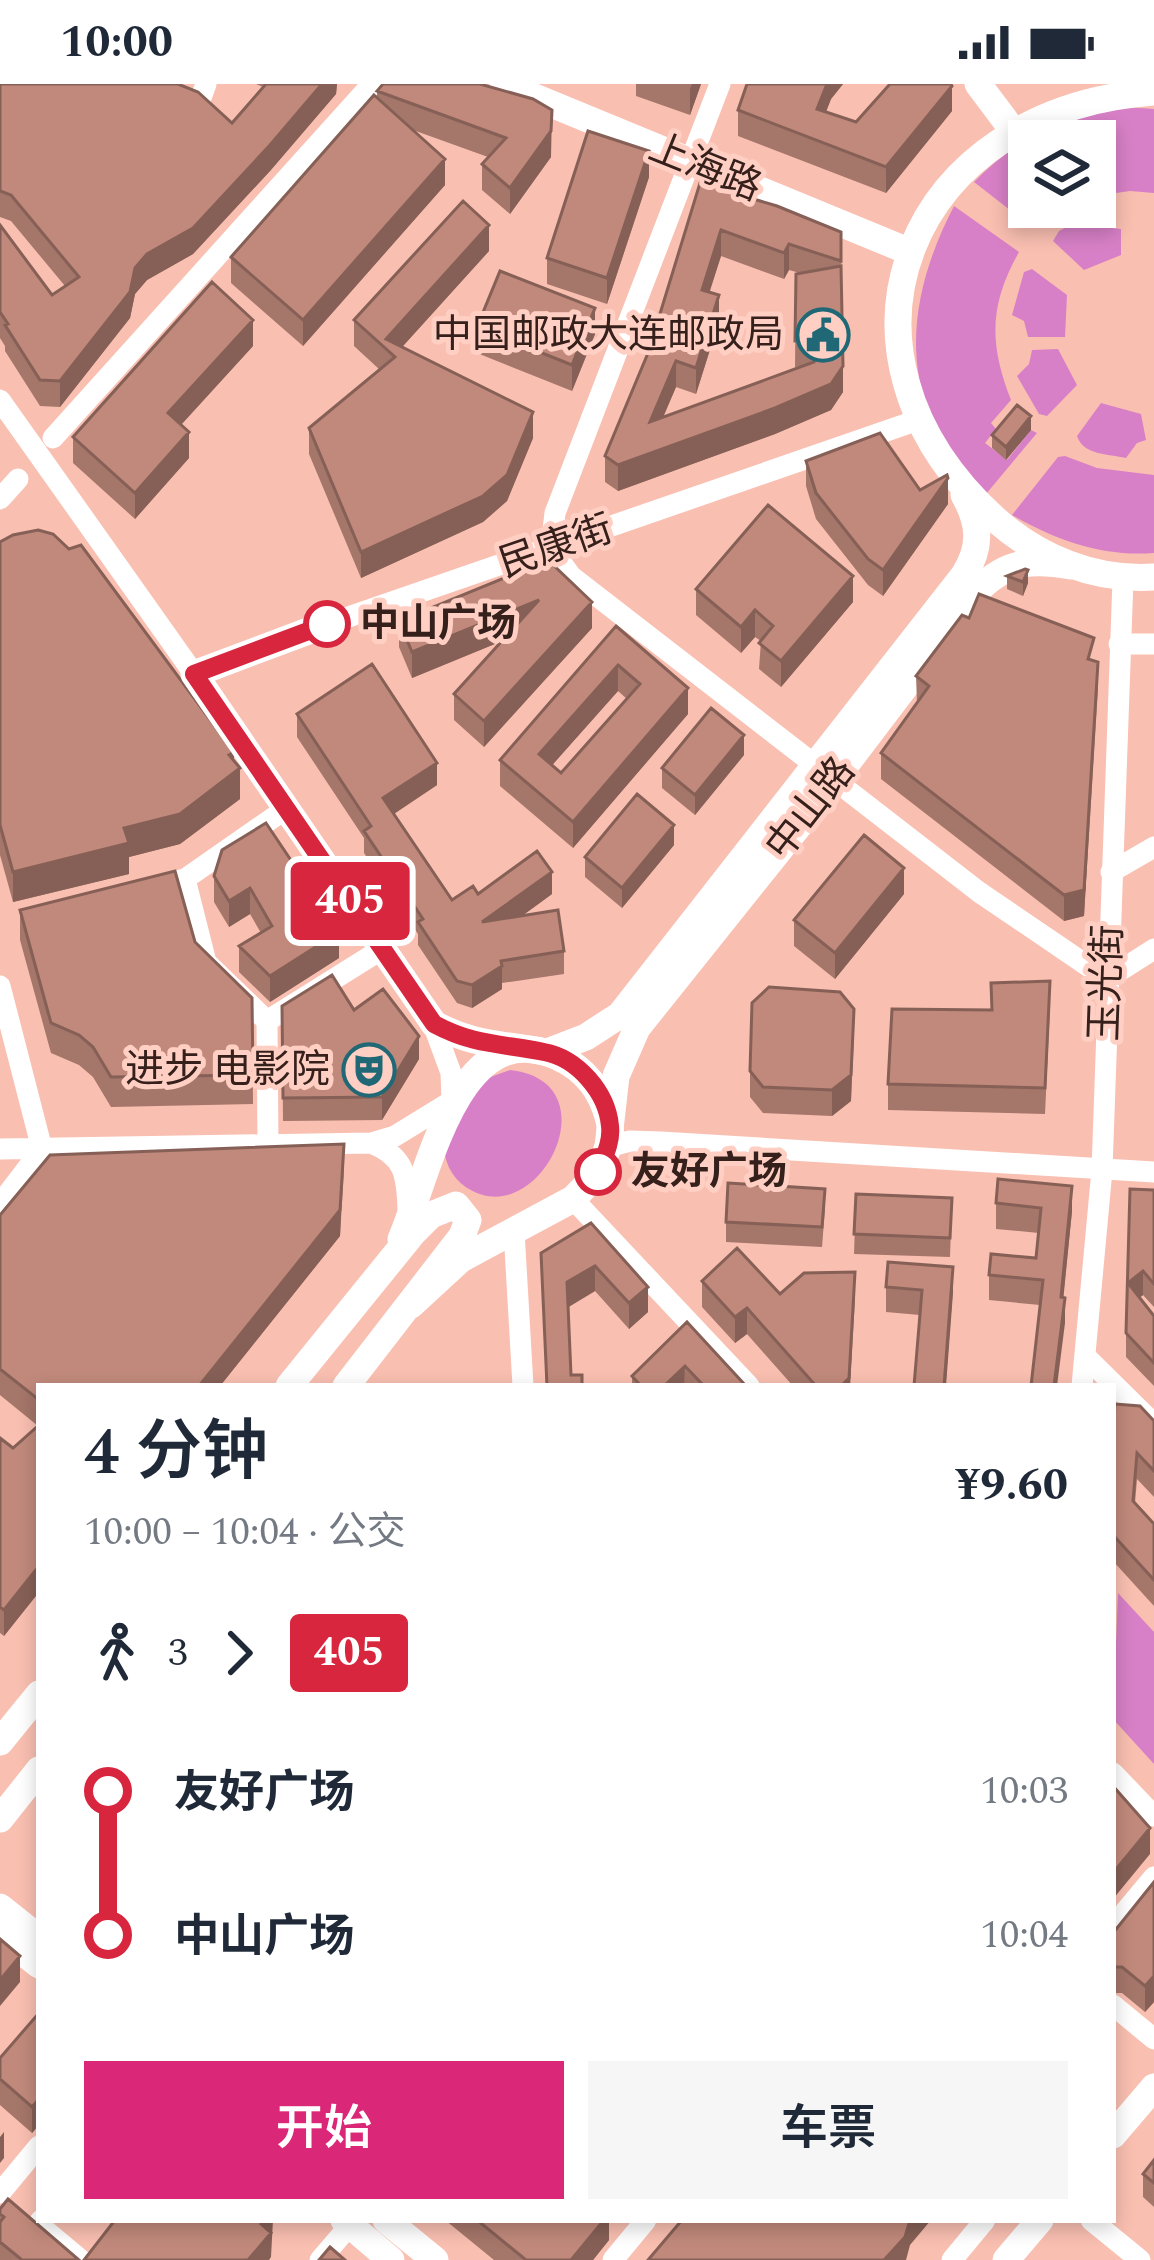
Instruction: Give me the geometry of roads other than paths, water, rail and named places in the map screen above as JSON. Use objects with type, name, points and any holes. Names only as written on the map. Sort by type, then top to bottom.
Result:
[{"type":"main road","name":"上海路","points":[[502,84],[550,93],[691,162],[908,251]]},
{"type":"main road","points":[[978,84],[1008,123]]},
{"type":"main road","points":[[1042,120],[1086,103],[1154,92]]},
{"type":"main road","points":[[1008,135],[952,183],[908,251],[899,327],[902,370],[918,420],[978,526],[972,581],[1014,564],[1041,560],[1124,579],[1154,577]]},
{"type":"main road","points":[[950,472],[1010,532],[1071,566]]},
{"type":"main road","name":"中山路","points":[[628,1021],[972,581]]},
{"type":"main road","points":[[547,1052],[628,1021]]},
{"type":"main road","points":[[411,1305],[461,1259],[573,1199],[598,1172],[609,1136],[628,1021]]},
{"type":"main road","points":[[385,1269],[403,1234],[452,1100],[490,1063],[514,1050],[547,1052],[581,1070],[595,1086],[609,1136]]},
{"type":"main road","points":[[291,1383],[431,1215],[456,1205],[468,1220],[462,1236],[348,1383]]},
{"type":"main road","points":[[5,1726],[36,1697]]},
{"type":"main road","points":[[0,1819],[36,1774]]},
{"type":"main road","points":[[0,1907],[36,1936]]},
{"type":"main road","points":[[0,1934],[36,1963]]},
{"type":"main road","points":[[1116,2131],[1154,2086]]},
{"type":"main road","points":[[347,2223],[391,2260]]},
{"type":"main road","points":[[390,2223],[434,2260]]},
{"type":"main road","points":[[1006,2260],[1037,2223]]},
{"type":"street","points":[[148,84],[199,103],[206,84]]},
{"type":"street","points":[[52,438],[372,84]]},
{"type":"street","points":[[720,84],[555,513],[551,548],[571,576],[824,775],[995,904],[1107,980],[1154,950]]},
{"type":"street","points":[[0,400],[434,1024],[451,1073],[452,1100],[395,1136],[371,1143],[0,1149]]},
{"type":"street","name":"民康街","points":[[194,674],[250,650],[918,420]]},
{"type":"street","points":[[0,499],[18,479]]},
{"type":"street","name":"玉光街","points":[[1082,1383],[1102,1170],[1124,579]]},
{"type":"street","points":[[1119,644],[1154,644]]},
{"type":"street","points":[[122,895],[185,879],[287,808]]},
{"type":"street","points":[[1111,872],[1154,848]]},
{"type":"street","points":[[185,879],[206,962],[267,1021],[268,1144]]},
{"type":"street","points":[[267,1021],[382,950]]},
{"type":"street","points":[[0,986],[42,1150]]},
{"type":"street","points":[[434,1024],[514,1050]]},
{"type":"street","points":[[609,1136],[630,1141],[1154,1172]]},
{"type":"street","points":[[371,1143],[391,1151],[401,1166],[409,1207],[403,1234]]},
{"type":"street","points":[[0,1204],[42,1150]]},
{"type":"street","points":[[573,1199],[746,1383]]},
{"type":"street","points":[[514,1232],[523,1383]]},
{"type":"street","points":[[1085,1356],[1112,1383]]},
{"type":"street","points":[[1116,1387],[1154,1424]]},
{"type":"street","points":[[1116,1776],[1154,1816]]},
{"type":"street","points":[[1116,1922],[1154,1877]]},
{"type":"street","points":[[1116,2007],[1154,2038]]},
{"type":"street","points":[[0,2193],[36,2150]]},
{"type":"street","points":[[39,2223],[86,2256]]},
{"type":"street","points":[[320,2260],[347,2223]]},
{"type":"street","points":[[613,2260],[644,2223]]},
{"type":"street","points":[[952,2260],[983,2223]]},
{"type":"street","points":[[1095,2223],[1140,2260]]},
{"type":"place","name":"中国邮政大连邮政局","points":[[823,335]]},
{"type":"place","name":"中山广场","points":[[327,624]]},
{"type":"place","name":"进步 电影院","points":[[369,1070]]},
{"type":"place","name":"友好广场","points":[[598,1172]]}]
